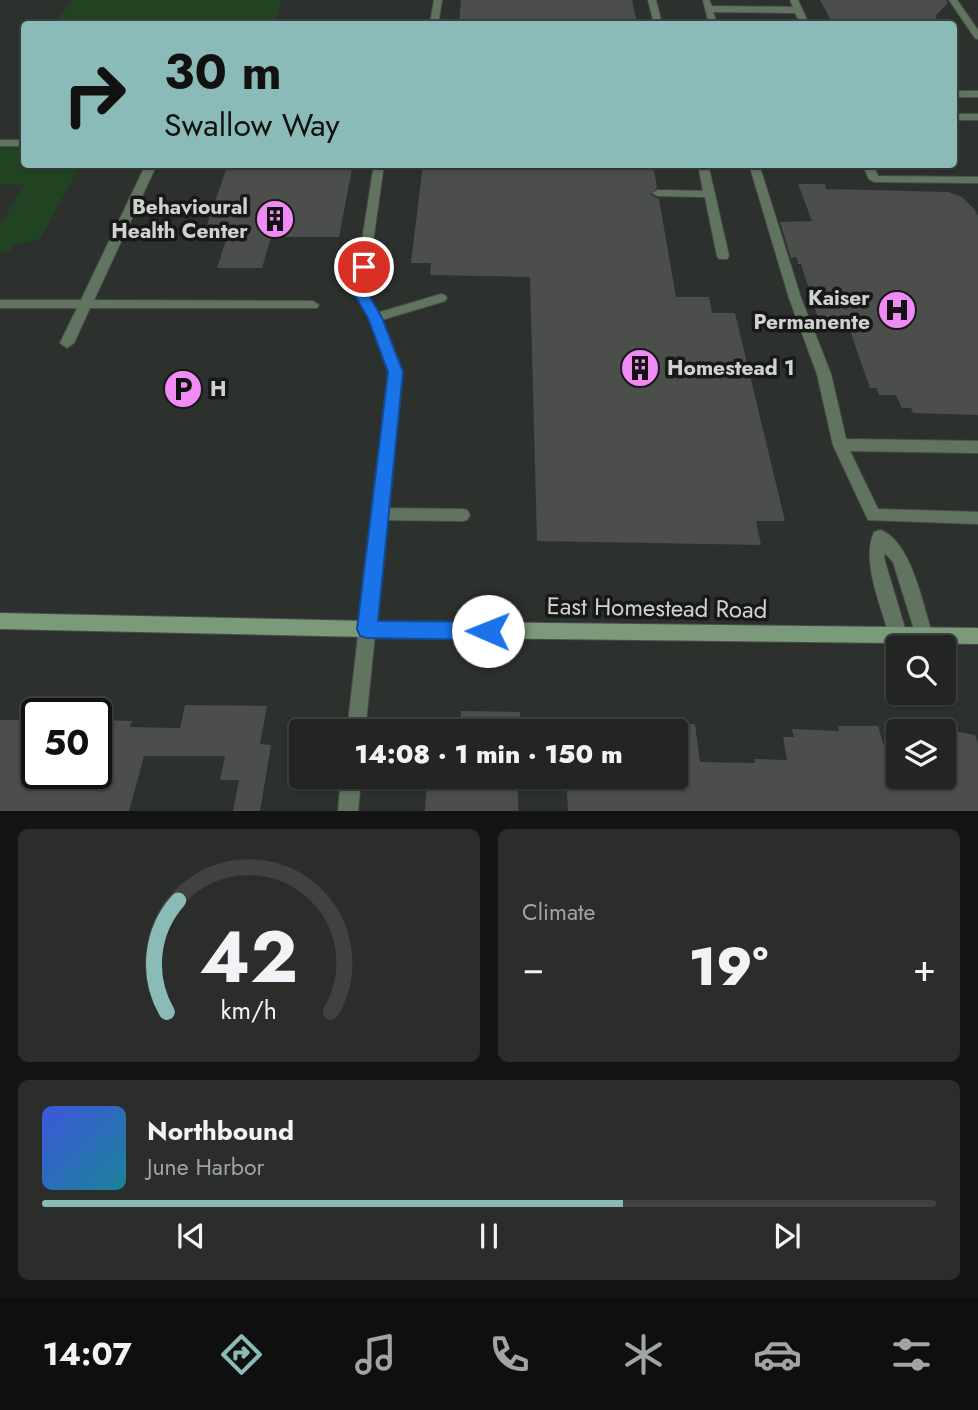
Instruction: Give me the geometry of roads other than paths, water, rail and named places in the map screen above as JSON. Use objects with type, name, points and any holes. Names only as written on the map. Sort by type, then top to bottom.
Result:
[{"type":"main road","name":"East Homestead Road","points":[[0,621],[367,629],[898,635]]},
{"type":"main road","name":"East Homestead Road","points":[[956,636],[978,636]]},
{"type":"street","points":[[434,21],[438,0]]},
{"type":"street","points":[[652,0],[657,21]]},
{"type":"street","points":[[793,0],[804,21]]},
{"type":"street","points":[[953,0],[978,36]]},
{"type":"street","points":[[707,5],[798,10]]},
{"type":"street","points":[[957,94],[978,94]]},
{"type":"street","points":[[957,117],[978,117]]},
{"type":"street","points":[[0,143],[21,143]]},
{"type":"street","points":[[68,344],[150,168]]},
{"type":"street","points":[[357,719],[396,372],[375,318],[360,292],[378,168]]},
{"type":"street","points":[[704,168],[723,256]]},
{"type":"street","points":[[755,168],[795,298],[824,374],[840,445],[873,515],[880,537],[900,559],[924,635]]},
{"type":"street","points":[[869,168],[874,178],[978,180]]},
{"type":"street","points":[[658,193],[709,194]]},
{"type":"street","points":[[375,318],[441,298]]},
{"type":"street","points":[[0,304],[313,305]]},
{"type":"street","points":[[840,445],[978,447]]},
{"type":"street","points":[[379,514],[462,514]]},
{"type":"street","points":[[873,515],[978,518]]},
{"type":"street","points":[[880,537],[876,558],[898,635]]},
{"type":"street","points":[[348,811],[350,789]]},
{"type":"place","name":"Behavioural Health Center","points":[[275,219]]},
{"type":"place","name":"Kaiser Permanente","points":[[897,310]]},
{"type":"place","name":"Homestead 1","points":[[640,368]]},
{"type":"place","name":"H","points":[[183,389]]}]
